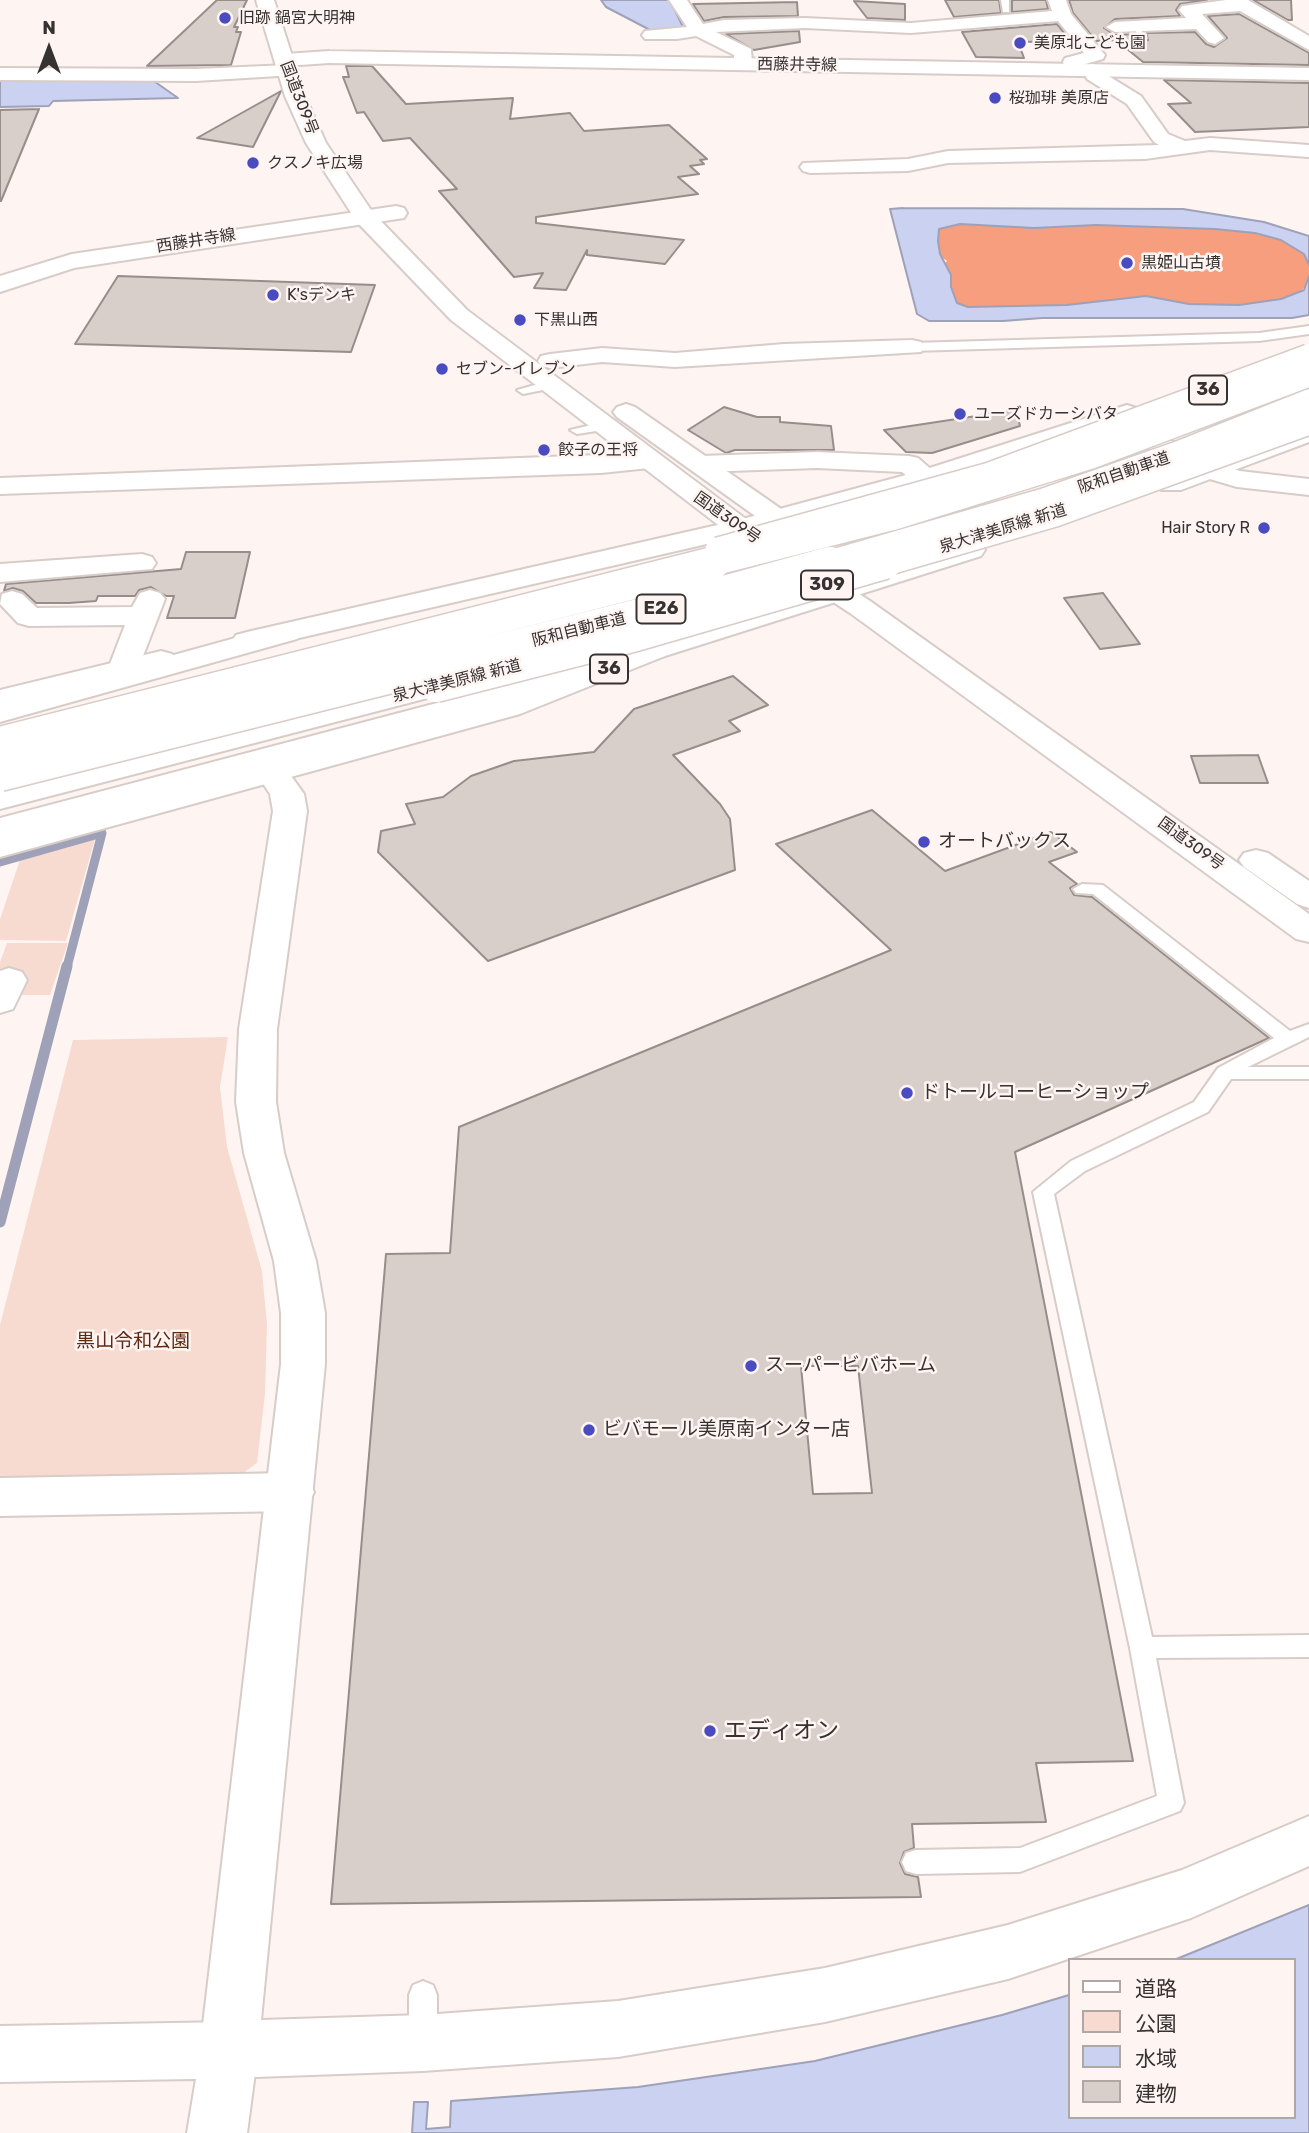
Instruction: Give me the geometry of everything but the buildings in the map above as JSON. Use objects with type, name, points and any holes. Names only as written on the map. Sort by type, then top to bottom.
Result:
[{"type":"main road","name":"国道309号","points":[[265,0],[295,96],[316,143],[365,217],[459,315],[541,379],[701,464],[774,519],[869,583],[1309,897]]},
{"type":"main road","points":[[678,0],[698,30],[744,53],[743,64]]},
{"type":"main road","points":[[1215,38],[1188,10],[1238,2],[1274,26],[1309,44]]},
{"type":"main road","points":[[873,28],[878,5]]},
{"type":"main road","points":[[651,35],[677,34],[724,24],[911,28],[1060,8],[1096,55],[1072,62],[1134,100],[1160,138],[1178,146]]},
{"type":"main road","points":[[1274,26],[1309,22]]},
{"type":"main road","points":[[1131,30],[1200,23]]},
{"type":"main road","name":"国道309号","points":[[301,37],[316,82]]},
{"type":"main road","name":"西藤井寺線","points":[[0,74],[196,75],[286,65],[309,58],[1309,74]]},
{"type":"main road","points":[[810,167],[908,164],[948,157],[1145,153],[1178,146],[1210,144],[1309,151]]},
{"type":"main road","name":"国道309号","points":[[387,202],[423,250],[541,379],[590,428],[650,461],[740,528],[840,593],[1309,931]]},
{"type":"main road","name":"西藤井寺線","points":[[0,285],[22,275],[72,261],[365,217],[387,202]]},
{"type":"main road","points":[[541,379],[602,355],[675,360],[784,351],[912,347]]},
{"type":"main road","name":"36","points":[[0,729],[570,590],[990,475],[1309,357]]},
{"type":"main road","name":"36","points":[[0,699],[740,528],[928,478],[1194,393],[1309,375]]},
{"type":"main road","name":"阪和自動車道","points":[[0,743],[891,518],[1091,456],[1309,375]]},
{"type":"main road","name":"阪和自動車道","points":[[0,775],[637,615],[903,543],[1044,500],[1166,458],[1309,402]]},
{"type":"main road","points":[[1110,419],[1212,471],[1257,484],[1309,487]]},
{"type":"main road","name":"泉大津美原線 新道","points":[[645,643],[1055,514],[1309,422]]},
{"type":"main road","name":"36","points":[[0,848],[509,706],[645,643],[840,593],[1212,471],[1309,432]]},
{"type":"main road","points":[[701,464],[817,460],[909,464],[928,478]]},
{"type":"main road","points":[[0,486],[650,461]]},
{"type":"main road","points":[[123,670],[147,608],[29,617],[6,587],[142,563]]},
{"type":"main road","points":[[0,713],[286,633]]},
{"type":"main road","points":[[0,814],[441,692],[645,643]]},
{"type":"main road","points":[[0,828],[467,705],[645,643]]},
{"type":"main road","name":"泉大津美原線 新道","points":[[0,799],[441,692]]},
{"type":"main road","points":[[217,2133],[229,2050],[303,1364],[303,1312],[295,1261],[264,1153],[256,1102],[258,1029],[290,811],[287,794],[272,773]]},
{"type":"main road","points":[[0,1497],[291,1492]]},
{"type":"main road","points":[[0,2054],[229,2050],[423,2019],[618,2029],[825,1995],[1021,1948],[1191,1893],[1309,1840]]},
{"type":"lane","points":[[912,347],[1259,337],[1309,330]]},
{"type":"lane","points":[[1082,889],[1097,889],[1287,1039]]},
{"type":"lane","points":[[916,1863],[1020,1860],[1171,1803],[1142,1648],[1043,1192],[1078,1166],[1201,1107],[1225,1073],[1309,1030]]},
{"type":"lane","points":[[1225,1073],[1309,1073]]},
{"type":"lane","points":[[1142,1648],[1309,1646]]},
{"type":"green space","points":[[95,839],[66,941],[0,940],[0,919],[21,857]]},
{"type":"green space","points":[[7,943],[68,943],[50,995],[19,995],[0,980],[0,962]]},
{"type":"green space","name":"黒山令和公園","points":[[228,1037],[220,1087],[227,1147],[262,1271],[267,1324],[265,1394],[257,1463],[239,1476],[0,1480],[0,1325],[73,1040]]},
{"type":"shaded area","points":[[1067,220],[1220,225],[1277,236],[1309,251],[1309,284],[1289,300],[1227,307],[1087,304],[973,311],[942,299],[937,271],[947,261],[929,248],[933,223]]},
{"type":"water","points":[[601,0],[670,0],[683,27],[652,31],[606,7]]},
{"type":"water","points":[[0,79],[151,79],[178,98],[53,101],[49,106],[0,107]]},
{"type":"water","points":[[890,209],[1183,209],[1264,222],[1309,236],[1309,265],[1304,254],[1281,240],[1255,233],[1215,229],[1096,225],[1034,228],[960,224],[939,229],[940,254],[951,275],[951,287],[957,303],[968,307],[1067,305],[1146,296],[1189,304],[1239,305],[1281,299],[1304,290],[1309,276],[1309,315],[1292,318],[929,321],[917,314]]},
{"type":"water","points":[[1309,1905],[1309,2133],[412,2133],[414,2102],[428,2102],[426,2129],[450,2127],[451,2101],[638,2087],[815,2061],[1002,2015],[1068,1995],[1068,2119],[1295,2119],[1295,1958],[1179,1958]]},
{"type":"waterway","points":[[0,862],[102,833],[67,967]]},
{"type":"waterway","points":[[0,1222],[67,966]]},
{"type":"place","name":"旧跡 鍋宮大明神","points":[[225,18]]},
{"type":"place","name":"美原北こども園","points":[[1020,43]]},
{"type":"place","name":"桜珈琲 美原店","points":[[995,98]]},
{"type":"place","name":"クスノキ広場","points":[[253,163]]},
{"type":"place","name":"黒姫山古墳","points":[[1127,263]]},
{"type":"place","name":"K'sデンキ","points":[[273,295]]},
{"type":"place","name":"下黒山西","points":[[520,320]]},
{"type":"place","name":"セブン-イレブン","points":[[442,369]]},
{"type":"place","name":"ユーズドカーシバタ","points":[[960,414]]},
{"type":"place","name":"餃子の王将","points":[[544,450]]},
{"type":"place","name":"Hair Story R","points":[[1264,528]]},
{"type":"place","name":"オートバックス","points":[[924,842]]},
{"type":"place","name":"ドトールコーヒーショップ","points":[[907,1093]]},
{"type":"place","name":"スーパービバホーム","points":[[751,1366]]},
{"type":"place","name":"ビバモール美原南インター店","points":[[589,1430]]},
{"type":"place","name":"エディオン","points":[[710,1731]]}]
